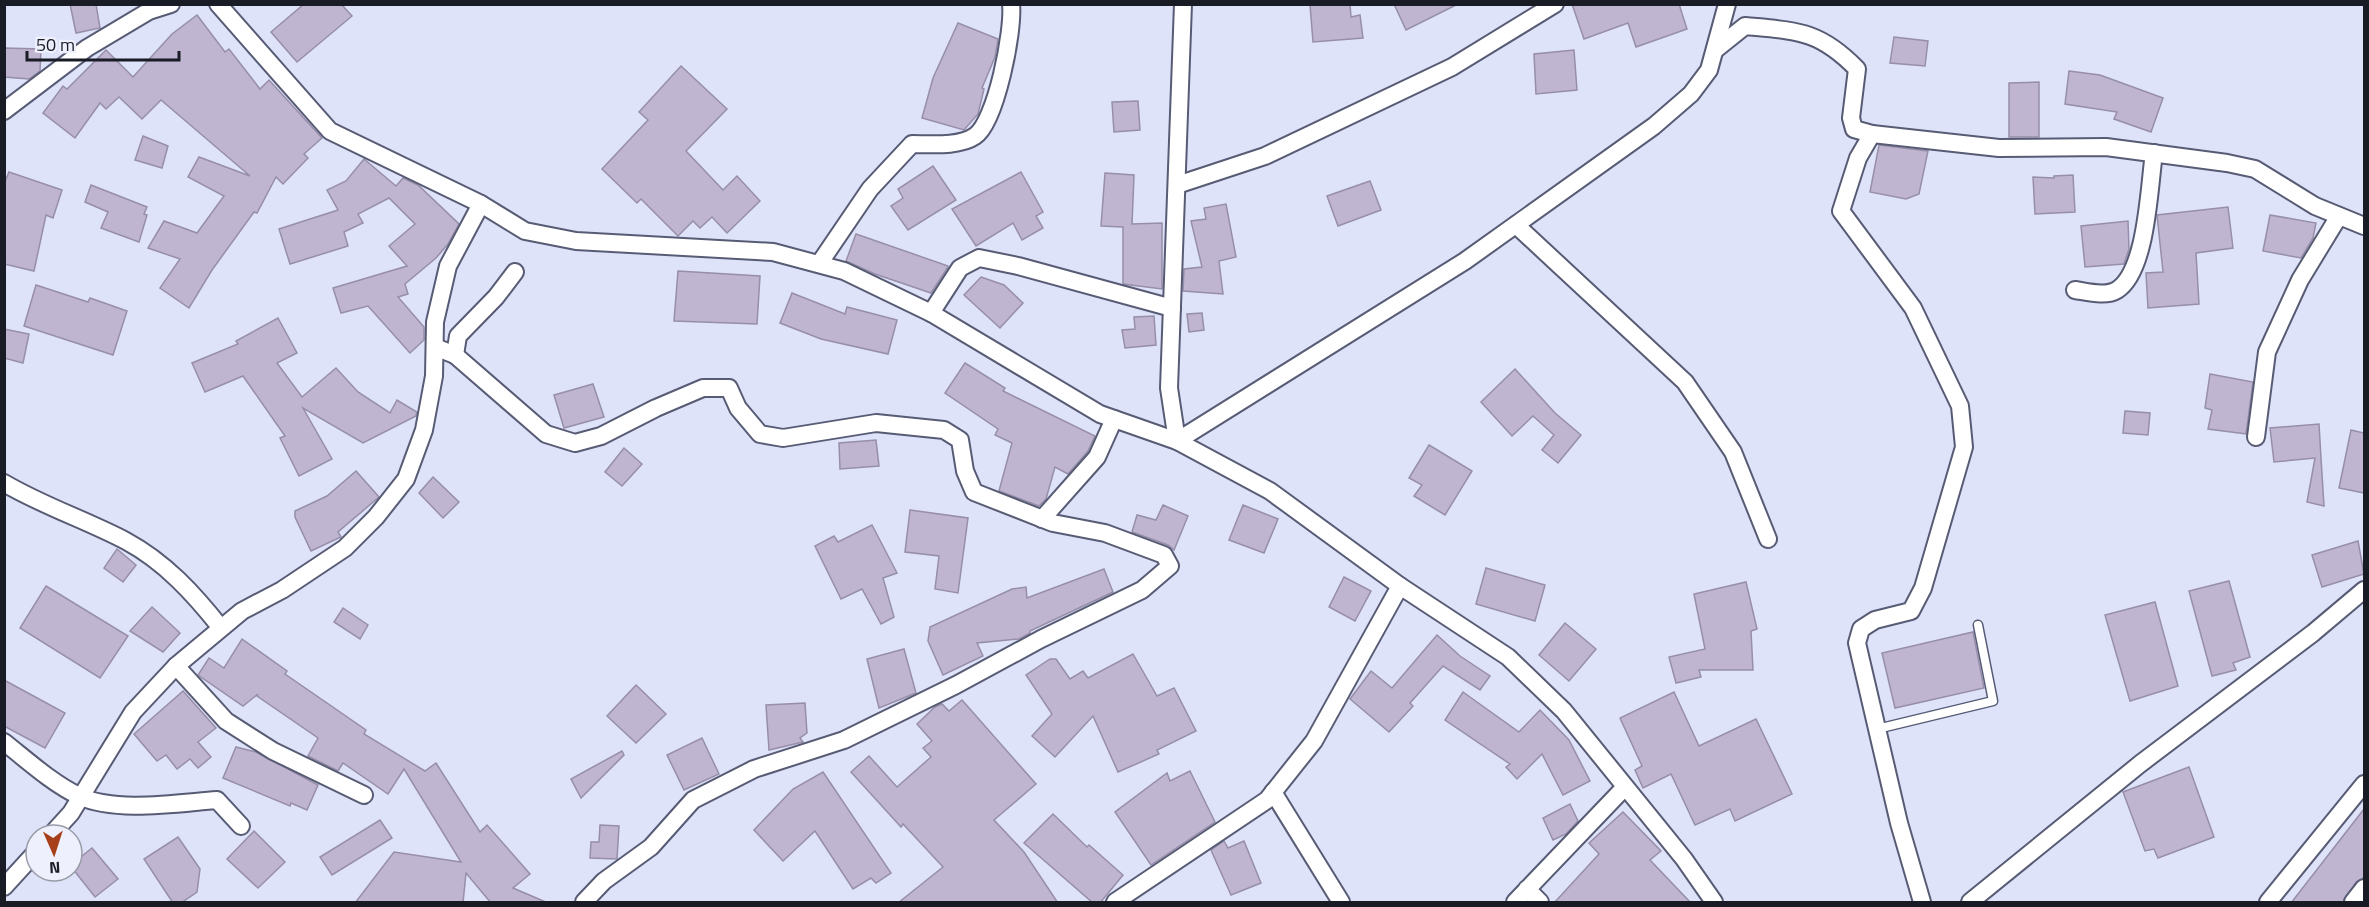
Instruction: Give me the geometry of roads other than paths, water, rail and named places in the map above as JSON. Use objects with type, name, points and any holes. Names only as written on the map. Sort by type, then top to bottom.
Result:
[{"type":"street","points":[[4,111],[87,48],[149,11],[171,4]]},
{"type":"street","points":[[218,4],[330,131],[481,204],[525,231],[576,241],[773,252],[844,271],[931,312],[1100,414],[1177,441],[1270,491],[1400,586],[1508,657],[1564,711],[1684,859],[1714,903]]},
{"type":"street","points":[[819,264],[870,189],[912,144],[953,143],[976,136],[987,120],[1008,55],[1011,4]]},
{"type":"street","points":[[1177,441],[1169,388],[1183,4]]},
{"type":"street","points":[[1177,185],[1265,156],[1390,97],[1452,67],[1555,4]]},
{"type":"street","points":[[1177,441],[1465,261],[1654,126],[1690,94],[1709,70],[1727,4]]},
{"type":"street","points":[[1714,50],[1745,26],[1797,31],[1835,46],[1857,69],[1851,118],[1854,129],[1872,134],[1999,148],[2106,147],[2255,169],[2316,206],[2364,226]]},
{"type":"street","points":[[1872,134],[1858,158],[1841,211],[1913,308],[1960,406],[1964,447],[1923,588],[1911,611],[1875,620],[1861,629],[1857,643],[1922,903]]},
{"type":"street","points":[[2075,290],[2098,294],[2116,291],[2134,272],[2154,153]]},
{"type":"street","points":[[62,823],[71,813],[133,712],[176,666],[242,611],[317,568],[345,548],[376,517],[406,479],[424,430],[434,376],[435,322],[448,266],[481,204]]},
{"type":"street","points":[[2256,437],[2267,352],[2300,280],[2339,216]]},
{"type":"street","points":[[1516,225],[1685,382],[1733,452],[1768,539]]},
{"type":"street","points":[[931,312],[960,268],[979,258],[1018,266],[1172,308]]},
{"type":"street","points":[[454,355],[458,336],[496,297],[515,272]]},
{"type":"street","points":[[435,347],[454,355],[546,434],[575,443],[601,436],[656,408],[703,388],[729,388],[738,408],[760,434],[783,438],[876,423],[944,430],[960,440],[964,471],[974,492],[1041,519],[1106,533],[1164,555],[1170,566],[1142,590],[1041,639],[956,685],[844,740],[754,769],[693,801],[651,847],[604,881],[584,903]]},
{"type":"street","points":[[1041,519],[1097,457],[1114,419]]},
{"type":"street","points":[[4,483],[29,498],[128,542],[188,586],[221,628]]},
{"type":"street","points":[[1115,903],[1267,800],[1314,741],[1400,586]]},
{"type":"street","points":[[1970,903],[2140,764],[2313,633],[2364,591]]},
{"type":"street","points":[[176,666],[225,721],[273,751],[364,795]]},
{"type":"street","points":[[4,742],[40,771],[81,797],[122,806],[217,801],[241,825]]},
{"type":"street","points":[[2268,903],[2364,784]]},
{"type":"street","points":[[1515,903],[1625,787]]},
{"type":"street","points":[[1273,792],[1341,903]]},
{"type":"street","points":[[4,887],[24,865]]},
{"type":"street","points":[[2353,903],[2364,888]]},
{"type":"street","points":[[1527,889],[1540,903]]},
{"type":"lane","points":[[1877,729],[1993,701],[1978,625]]}]
